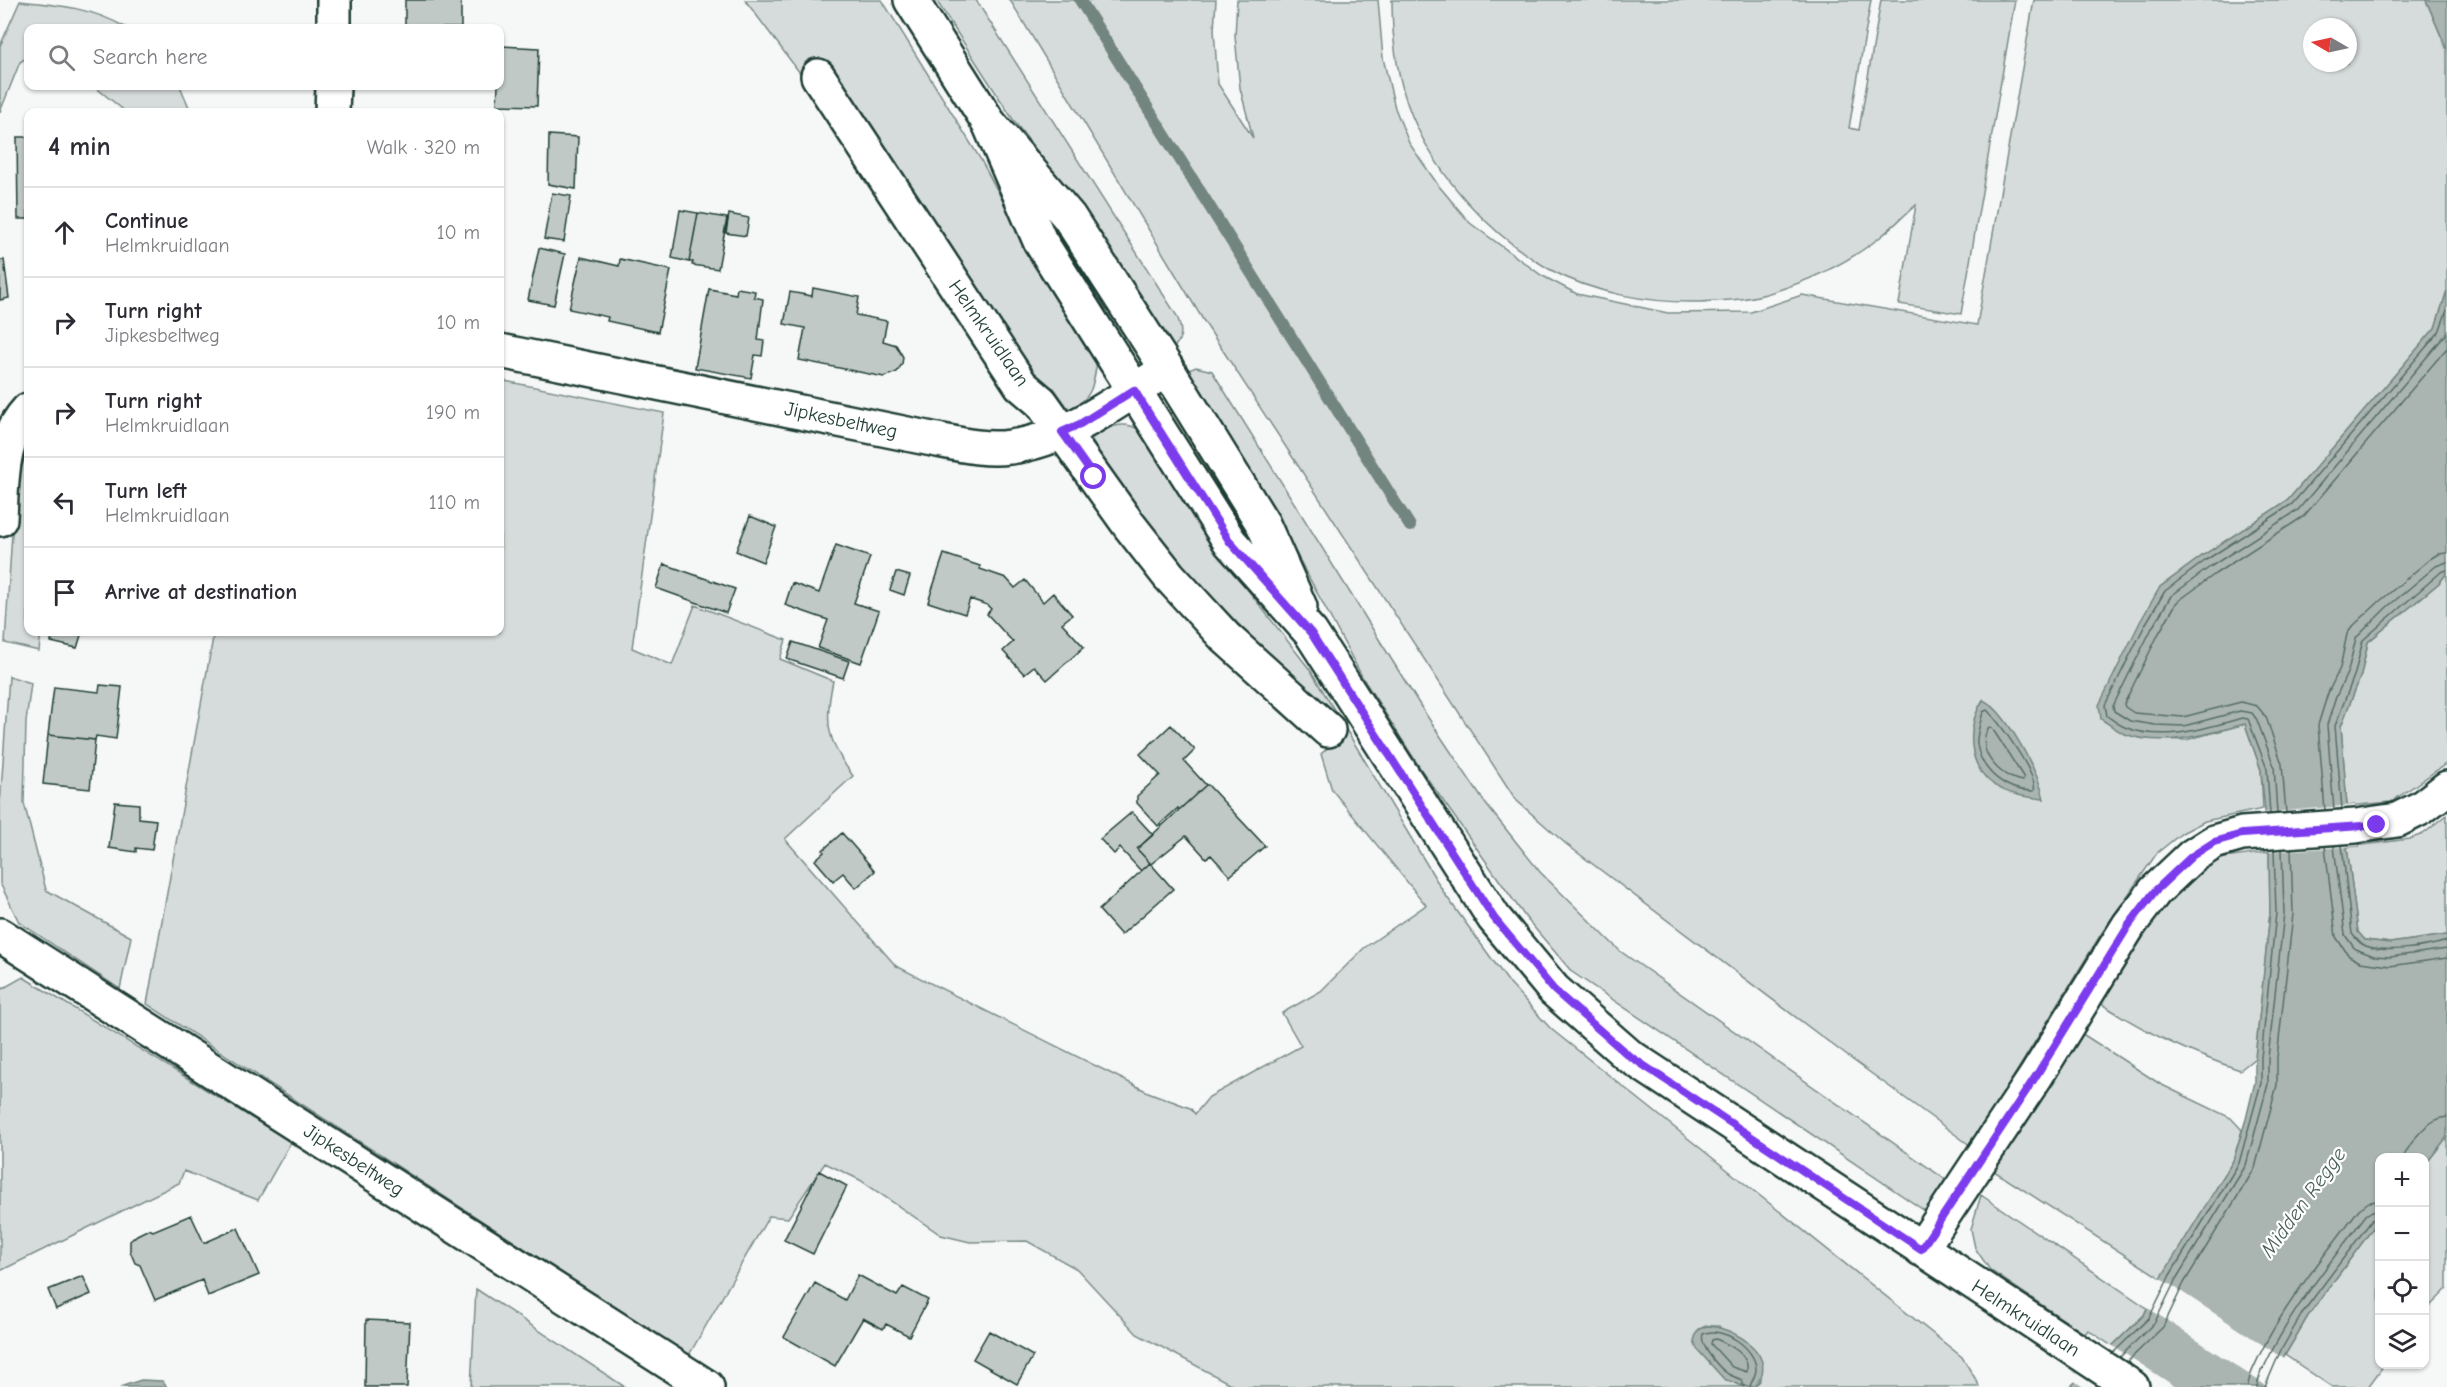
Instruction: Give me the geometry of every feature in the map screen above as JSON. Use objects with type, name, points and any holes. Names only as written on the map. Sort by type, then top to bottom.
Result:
[{"type":"street","points":[[334,0],[334,24]]},
{"type":"street","name":"Helmkruidlaan","points":[[911,0],[989,123],[1069,218],[1167,369],[1263,524],[1311,633],[1494,918],[1554,990],[1628,1055],[2132,1387]]},
{"type":"street","name":"Helmkruidlaan","points":[[818,76],[1021,385],[1041,402],[1168,576],[1225,637],[1328,730]]},
{"type":"street","points":[[332,108],[333,90]]},
{"type":"street","name":"Helmkruidlaan","points":[[989,123],[1040,241],[1134,390],[1230,542],[1311,633]]},
{"type":"street","name":"Jipkesbeltweg","points":[[504,352],[979,447],[1011,447],[1062,432],[1080,424],[1167,369]]},
{"type":"street","points":[[0,519],[7,444],[17,423],[24,415]]},
{"type":"street","points":[[1921,1249],[2036,1076],[2135,917],[2155,891],[2192,856],[2214,842],[2242,834],[2356,826],[2397,820],[2421,808],[2447,788]]},
{"type":"street","name":"Jipkesbeltweg","points":[[0,935],[707,1387]]},
{"type":"shaded area","points":[[745,0],[882,0],[981,160],[1023,239],[1097,361],[1091,390],[1078,406],[1070,411],[1054,388],[1030,379]]},
{"type":"shaded area","points":[[936,0],[976,0],[1177,316],[1181,335],[1170,352],[1085,214],[1014,121]]},
{"type":"shaded area","points":[[1010,0],[1216,0],[1214,30],[1218,84],[1253,138],[1240,88],[1235,36],[1237,0],[1378,0],[1383,58],[1395,108],[1409,143],[1438,185],[1470,223],[1541,275],[1577,294],[1668,313],[1751,312],[1802,295],[1977,325],[2034,0],[2426,0],[2447,50],[2447,291],[2435,328],[2288,500],[2202,556],[2160,587],[2125,734],[2153,739],[2186,740],[2245,724],[2261,770],[2263,809],[2205,821],[2182,833],[2157,853],[2101,934],[1971,1146],[1566,844],[1516,800],[1205,323]],"holes":[[[1983,700],[1994,785],[1977,763],[1973,749],[1975,722]]]},
{"type":"shaded area","points":[[1392,0],[1871,0],[1849,128],[1859,130],[1881,0],[2015,0],[1961,314],[1899,304],[1916,205],[1866,248],[1825,272],[1796,284],[1750,298],[1698,302],[1660,301],[1602,290],[1549,269],[1506,239],[1468,203],[1451,183],[1423,139],[1412,116],[1399,74],[1394,44]]},
{"type":"shaded area","points":[[20,1],[88,12],[120,24],[24,24],[24,60],[20,62],[0,112],[0,46]]},
{"type":"shaded area","points":[[99,90],[182,90],[189,108],[121,108]]},
{"type":"shaded area","points":[[1196,367],[1212,371],[1423,710],[1485,803],[1540,872],[1620,951],[1946,1180],[1925,1211],[1572,972],[1526,918],[1422,771],[1364,680],[1277,518],[1184,372]]},
{"type":"shaded area","points":[[504,381],[664,413],[632,648],[672,665],[695,605],[786,640],[780,659],[833,681],[829,709],[830,731],[844,764],[853,776],[785,839],[896,966],[1148,1092],[1190,1108],[1195,1114],[1209,1097],[1301,1046],[1282,1013],[1321,991],[1364,948],[1426,905],[1332,790],[1321,754],[1335,741],[1300,688],[1168,551],[1093,443],[1092,437],[1103,430],[1128,425],[1139,430],[1153,445],[1223,558],[1311,671],[1444,893],[1510,984],[1551,1029],[1962,1357],[1979,1387],[1754,1387],[1760,1381],[1719,1326],[1706,1326],[1699,1329],[1740,1385],[1751,1387],[1236,1387],[1137,1334],[1077,1269],[1027,1241],[970,1242],[941,1235],[860,1180],[825,1163],[788,1218],[769,1216],[689,1355],[147,1004],[213,636],[504,636]]},
{"type":"shaded area","points":[[24,460],[24,636],[41,636],[39,651],[5,643],[15,486]]},
{"type":"shaded area","points":[[2447,573],[2447,763],[2391,802],[2347,806],[2341,726],[2361,675],[2368,642],[2439,583]]},
{"type":"shaded area","points":[[9,676],[31,683],[26,722],[24,803],[46,890],[131,937],[120,989],[19,922],[0,883],[0,805]]},
{"type":"shaded area","points":[[2447,815],[2447,935],[2390,943],[2365,940],[2358,932],[2347,847],[2409,839],[2423,834]]},
{"type":"shaded area","points":[[2269,852],[2270,913],[2255,1058],[2240,1070],[2151,1033],[2100,1003],[2163,907],[2201,867],[2224,858]]},
{"type":"shaded area","points":[[23,977],[291,1142],[258,1200],[184,1171],[179,1183],[0,1271],[0,990]]},
{"type":"shaded area","points":[[2081,1033],[2160,1084],[2231,1118],[2242,1130],[2233,1161],[2162,1279],[1994,1171]]},
{"type":"shaded area","points":[[2447,1137],[2447,1289],[2429,1307],[2429,1207],[2429,1160]]},
{"type":"shaded area","points":[[1981,1195],[2147,1308],[2144,1315],[2112,1346],[2088,1330],[2085,1334],[1990,1270],[1975,1248],[1971,1229]]},
{"type":"shaded area","points":[[2375,1225],[2375,1369],[2381,1369],[2368,1387],[2332,1387],[2285,1355],[2308,1316]]},
{"type":"shaded area","points":[[476,1289],[625,1387],[471,1387]]},
{"type":"water","points":[[2426,0],[2447,0],[2447,50]]},
{"type":"water","name":"Midden Regge","points":[[2447,291],[2447,573],[2439,583],[2368,642],[2361,675],[2341,726],[2347,806],[2355,805],[2359,846],[2347,847],[2358,932],[2365,940],[2390,943],[2447,935],[2447,1137],[2429,1160],[2429,1153],[2375,1153],[2375,1225],[2308,1316],[2285,1355],[2270,1387],[2070,1387],[2144,1315],[2164,1273],[2233,1161],[2255,1082],[2255,1058],[2270,913],[2269,852],[2261,770],[2245,724],[2185,738],[2154,740],[2122,733],[2101,719],[2099,705],[2160,587],[2202,556],[2288,500],[2435,328]]},
{"type":"water","points":[[1983,700],[2002,716],[2011,729],[2029,759],[2044,799],[2005,791],[1985,777],[1978,767],[1974,757],[1972,733],[1977,710]]},
{"type":"water","points":[[1706,1326],[1717,1327],[1741,1337],[1759,1355],[1763,1365],[1761,1376],[1754,1387],[1724,1379],[1697,1349],[1694,1341],[1697,1331]]},
{"type":"water","points":[[141,1380],[162,1381],[167,1387],[120,1387]]},
{"type":"pier","points":[[2355,805],[2359,846],[2266,852],[2261,813]]},
{"type":"pier","points":[[2159,1277],[2286,1360],[2273,1387],[2268,1387],[2145,1306]]},
{"type":"pier","points":[[2110,1344],[2176,1387],[2083,1387],[2073,1380]]},
{"type":"building","points":[[405,0],[461,0],[461,24],[405,24]]},
{"type":"building","points":[[504,46],[539,48],[537,106],[497,105],[498,90],[504,90]]},
{"type":"building","points":[[549,135],[578,137],[576,189],[548,184]]},
{"type":"building","points":[[17,137],[24,137],[24,219],[18,219]]},
{"type":"building","points":[[552,193],[571,196],[564,242],[544,239]]},
{"type":"building","points":[[680,210],[698,213],[689,262],[672,258]]},
{"type":"building","points":[[698,213],[727,218],[718,269],[692,265],[693,262],[689,262]]},
{"type":"building","points":[[729,214],[749,218],[746,236],[726,233]]},
{"type":"building","points":[[539,248],[565,254],[554,305],[528,300]]},
{"type":"building","points":[[581,257],[619,266],[620,259],[671,270],[658,332],[607,321],[608,317],[569,309]]},
{"type":"building","points":[[0,260],[4,260],[9,298],[0,300]]},
{"type":"building","points":[[737,288],[755,291],[754,297],[763,299],[758,340],[764,341],[762,356],[755,355],[751,378],[695,368],[709,289],[736,294]]},
{"type":"building","points":[[813,288],[859,297],[856,315],[887,321],[883,341],[896,345],[903,357],[897,372],[884,377],[799,360],[805,328],[784,324],[790,292],[812,296]]},
{"type":"building","points":[[750,516],[776,527],[763,562],[736,551]]},
{"type":"building","points":[[836,545],[870,557],[854,603],[879,611],[861,663],[818,648],[828,620],[785,605],[792,583],[819,593]]},
{"type":"building","points":[[944,554],[980,566],[980,569],[1006,578],[1015,588],[1025,580],[1043,602],[1053,593],[1072,615],[1062,623],[1084,647],[1047,680],[1034,666],[1024,674],[1003,651],[1013,642],[987,614],[991,609],[987,605],[970,599],[965,614],[928,602]]},
{"type":"building","points":[[664,564],[735,589],[726,613],[656,588]]},
{"type":"building","points":[[896,572],[910,576],[904,595],[890,590]]},
{"type":"building","points":[[52,636],[81,636],[77,648],[51,642]]},
{"type":"building","points":[[793,642],[849,661],[843,678],[787,659]]},
{"type":"building","points":[[100,685],[122,687],[116,739],[96,736],[95,740],[48,735],[54,687],[99,692]]},
{"type":"building","points":[[1171,725],[1195,750],[1184,761],[1206,785],[1158,826],[1137,803],[1137,796],[1160,775],[1140,754]]},
{"type":"building","points":[[48,735],[95,740],[90,789],[43,784]]},
{"type":"building","points":[[1206,785],[1265,846],[1230,876],[1211,855],[1206,858],[1186,836],[1151,864],[1137,849]]},
{"type":"building","points":[[115,802],[139,804],[139,818],[156,820],[152,850],[136,848],[136,852],[109,848]]},
{"type":"building","points":[[1132,812],[1153,835],[1137,849],[1150,863],[1141,871],[1120,848],[1114,854],[1100,839]]},
{"type":"building","points":[[842,833],[875,871],[856,888],[843,873],[833,881],[815,860]]},
{"type":"building","points":[[1150,863],[1173,889],[1121,935],[1099,910]]},
{"type":"building","points":[[819,1171],[847,1186],[813,1254],[784,1240]]},
{"type":"building","points":[[191,1215],[204,1243],[238,1228],[259,1275],[208,1296],[202,1280],[155,1300],[140,1265],[135,1263],[130,1251],[130,1241],[149,1229],[153,1231]]},
{"type":"building","points":[[858,1275],[897,1296],[903,1287],[928,1300],[909,1336],[886,1324],[883,1329],[863,1318],[835,1366],[784,1337],[815,1283],[845,1300]]},
{"type":"building","points":[[83,1276],[91,1294],[56,1309],[48,1290]]},
{"type":"building","points":[[366,1320],[410,1322],[407,1387],[365,1387]]},
{"type":"building","points":[[989,1331],[1033,1356],[1017,1384],[973,1359]]},
{"type":"waterway","points":[[1080,0],[1410,526]]},
{"type":"route","points":[[1094,477],[1062,432],[1080,424],[1134,390],[1230,542],[1311,633],[1494,918],[1554,990],[1628,1055],[1921,1249],[2036,1076],[2129,925],[2155,891],[2192,856],[2214,842],[2242,834],[2377,825]]}]
